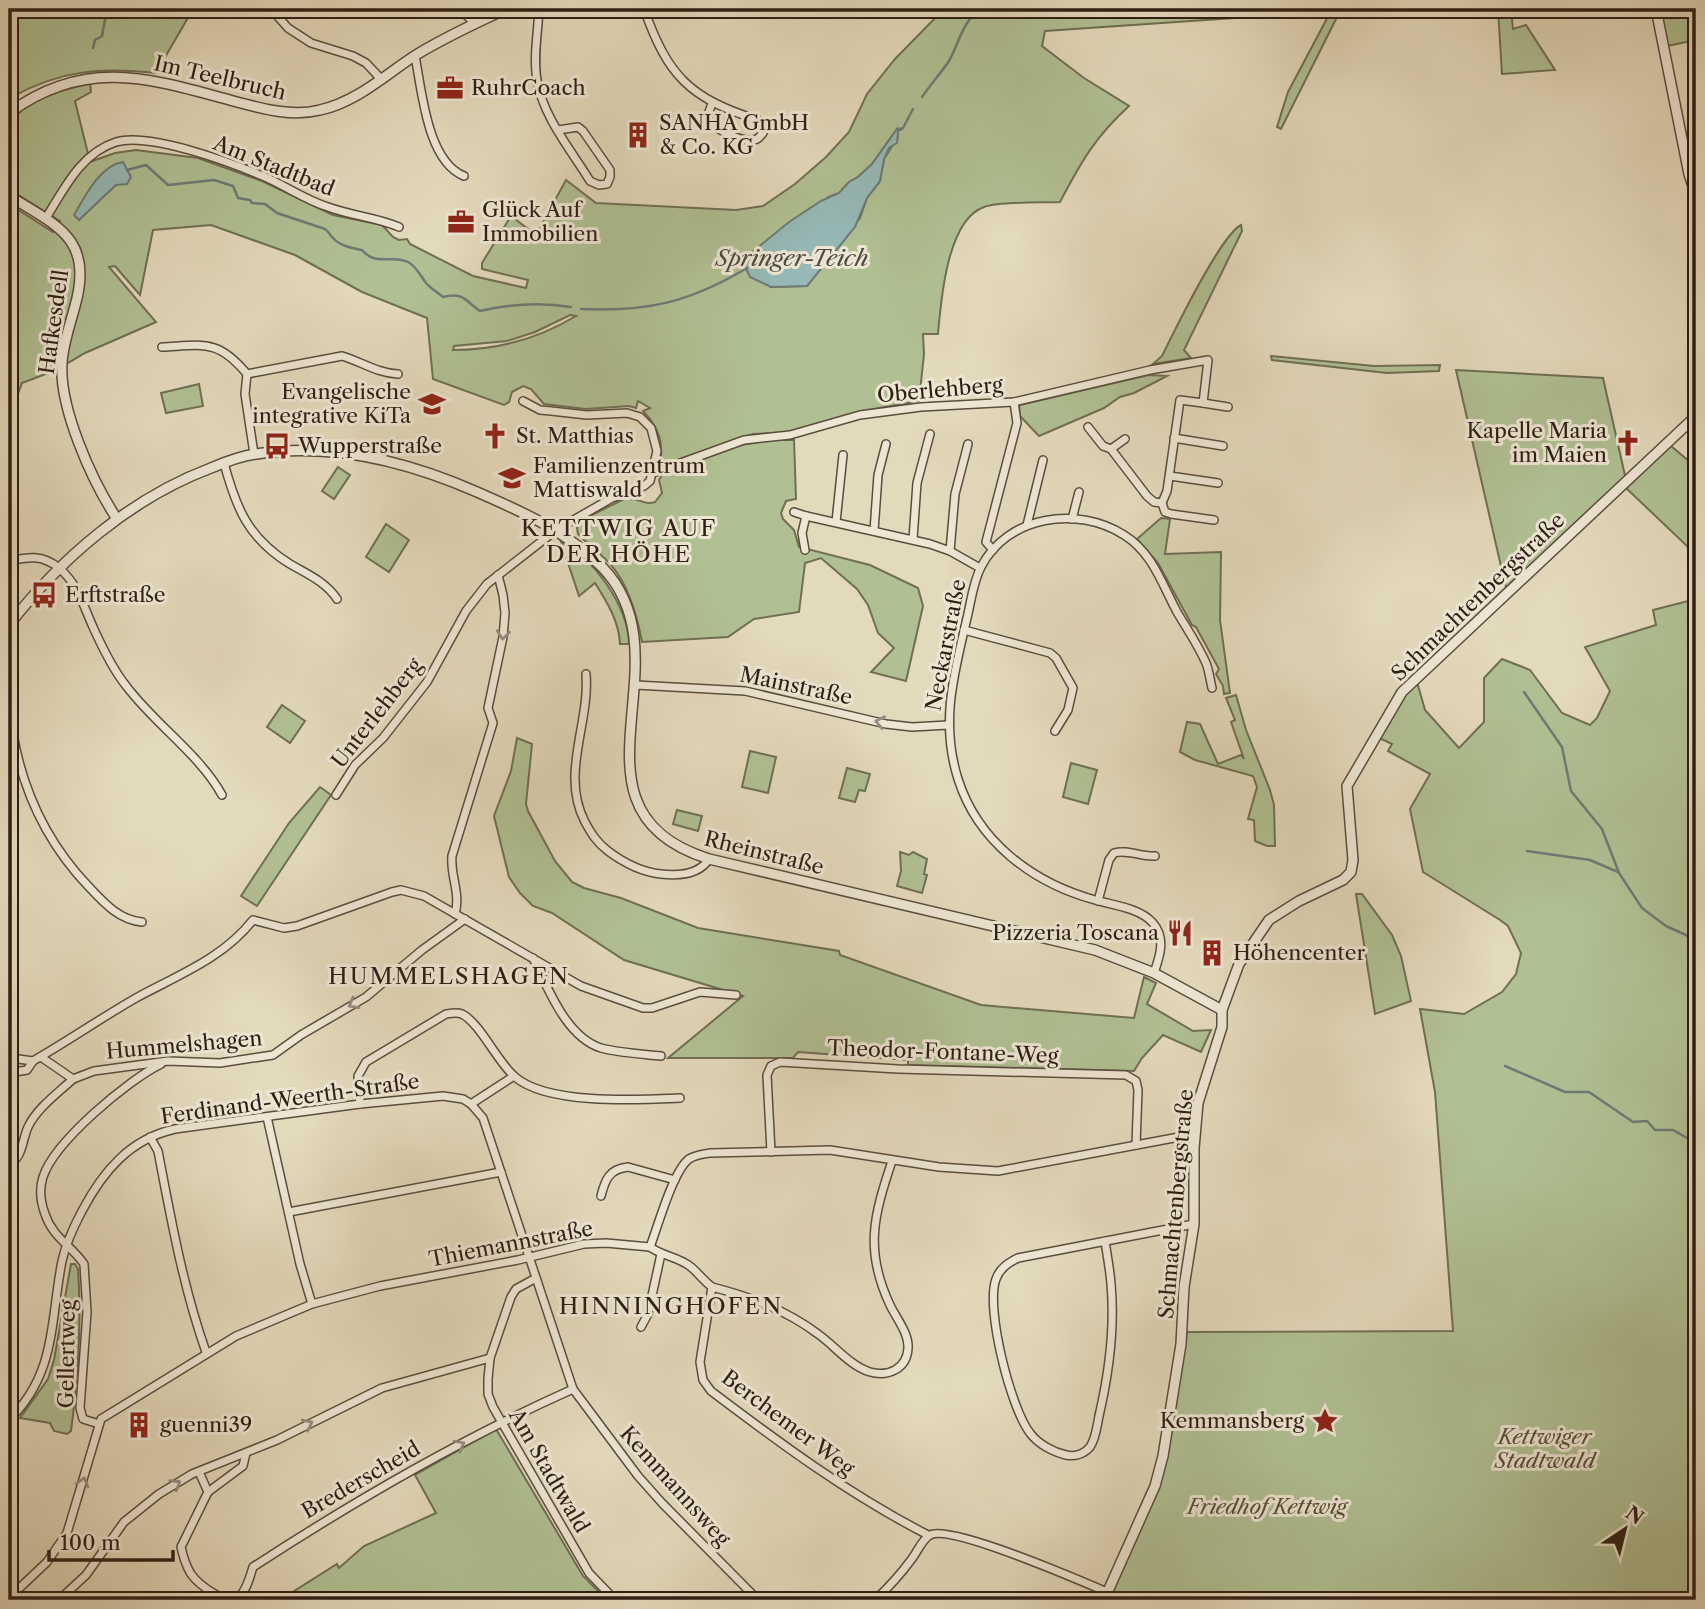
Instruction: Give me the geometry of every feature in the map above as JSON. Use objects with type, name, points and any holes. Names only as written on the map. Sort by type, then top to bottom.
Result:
[{"type":"street","points":[[271,9],[288,28],[311,43],[353,56],[366,63],[380,79]]},
{"type":"street","points":[[459,9],[475,23]]},
{"type":"street","name":"Im Teelbruch","points":[[9,113],[27,100],[88,77],[155,80],[269,110],[298,113],[321,110],[351,99],[439,40],[506,9]]},
{"type":"street","points":[[539,9],[537,79],[548,114],[558,130],[590,181],[599,185],[607,184],[610,170],[583,131],[578,127],[558,130]]},
{"type":"street","points":[[644,9],[657,44],[683,82],[712,103],[758,120],[763,133],[758,139],[750,141],[716,129],[709,124],[707,118],[712,103]]},
{"type":"street","points":[[1656,9],[1687,164],[1696,195]]},
{"type":"street","points":[[415,56],[432,136],[444,162],[453,172],[464,176]]},
{"type":"street","name":"Am Stadtbad","points":[[46,218],[81,165],[94,153],[118,141],[138,139],[222,161],[268,178],[325,207],[380,219],[399,227]]},
{"type":"street","name":"Hafkesdell","points":[[9,196],[46,218],[66,235],[80,262],[79,294],[64,346],[62,382],[79,442],[106,502],[117,519]]},
{"type":"street","points":[[162,347],[214,347],[226,351],[247,374],[245,394],[254,454]]},
{"type":"street","points":[[247,374],[342,356],[379,372],[398,374]]},
{"type":"street","name":"Oberlehberg","points":[[653,473],[744,440],[790,435],[860,415],[1014,402],[1150,370],[1208,360],[1203,403]]},
{"type":"street","points":[[1214,520],[1165,512],[1162,503],[1170,476],[1180,400],[1228,407]]},
{"type":"street","points":[[523,401],[540,410],[587,415],[627,412],[640,416],[651,428],[655,438],[657,451],[653,473],[646,489],[612,498],[556,530]]},
{"type":"street","points":[[993,550],[986,542],[1017,422],[1014,402]]},
{"type":"street","name":"Schmachtenbergstraße","points":[[1106,1596],[1155,1486],[1163,1456],[1181,1344],[1184,1287],[1194,1224],[1198,1103],[1222,1027],[1222,1010],[1239,964],[1269,920],[1299,901],[1343,880],[1351,872],[1353,860],[1347,786],[1402,692],[1696,416]]},
{"type":"street","points":[[1088,427],[1103,446],[1111,450],[1147,496],[1154,502],[1162,503]]},
{"type":"street","points":[[913,540],[917,483],[930,434]]},
{"type":"street","points":[[1174,438],[1223,446]]},
{"type":"street","points":[[1111,450],[1125,439]]},
{"type":"street","points":[[874,531],[878,475],[886,444]]},
{"type":"street","points":[[950,551],[956,494],[968,444]]},
{"type":"street","name":"Rheinstraße","points":[[9,625],[60,569],[117,519],[167,486],[254,454],[323,452],[392,461],[463,486],[556,530],[590,556],[614,583],[632,620],[636,660],[628,756],[629,774],[635,797],[645,815],[662,835],[681,848],[709,859],[1085,947],[1154,973],[1222,1010]]},
{"type":"street","points":[[836,522],[843,455]]},
{"type":"street","points":[[1027,525],[1043,460]]},
{"type":"street","points":[[224,463],[236,503],[253,533],[279,557],[323,584],[337,599]]},
{"type":"street","points":[[1170,476],[1218,482]]},
{"type":"street","points":[[1072,519],[1079,492]]},
{"type":"street","points":[[794,512],[950,551],[980,568]]},
{"type":"street","points":[[805,550],[802,533],[806,516]]},
{"type":"street","name":"Neckarstraße","points":[[1154,973],[1161,948],[1158,930],[1153,923],[1139,913],[1070,893],[1039,878],[1008,856],[971,809],[959,781],[948,725],[953,676],[980,568],[1005,539],[1027,525],[1072,519],[1117,531],[1142,550],[1159,575],[1207,665],[1212,688]]},
{"type":"street","name":"Unterlehberg","points":[[336,795],[355,765],[383,738],[427,682],[476,596],[498,575],[556,530]]},
{"type":"street","points":[[9,561],[31,556],[41,557],[60,569],[78,590],[100,642],[127,688],[146,711],[213,778],[222,795]]},
{"type":"street","points":[[455,914],[459,902],[451,864],[452,856],[493,723],[488,708],[503,637],[505,613],[498,575]]},
{"type":"street","points":[[964,630],[1040,650],[1056,658],[1073,688],[1068,710],[1055,731]]},
{"type":"street","points":[[586,674],[588,694],[574,783],[576,800],[591,833],[602,847],[618,859],[650,873],[669,875],[697,871],[709,859]]},
{"type":"street","name":"Mainstraße","points":[[636,685],[727,689],[769,695],[886,724],[912,727],[948,725]]},
{"type":"street","points":[[9,703],[11,727],[24,782],[55,845],[79,876],[118,915],[142,922]]},
{"type":"street","points":[[1097,901],[1109,860],[1114,853],[1155,856]]},
{"type":"street","points":[[9,1073],[27,1070],[37,1059],[120,1007],[208,960],[232,942],[253,920],[284,928],[297,926],[401,890],[424,897],[581,986],[643,1008],[652,1008],[700,992],[736,995]]},
{"type":"street","name":"Hummelshagen","points":[[9,1164],[19,1156],[30,1123],[73,1079],[94,1071],[168,1061],[236,1062],[266,1057],[366,997],[422,950],[465,919]]},
{"type":"street","points":[[533,958],[568,1021],[587,1040],[601,1048],[661,1056]]},
{"type":"street","points":[[9,1009],[12,1035],[10,1061],[37,1059],[73,1079]]},
{"type":"street","points":[[360,1104],[358,1076],[366,1062],[446,1014],[454,1012],[467,1018],[514,1076],[547,1093],[569,1098],[680,1098]]},
{"type":"street","points":[[66,1246],[55,1236],[41,1199],[42,1179],[52,1160],[65,1143],[119,1092],[152,1068],[168,1061]]},
{"type":"street","name":"Theodor-Fontane-Weg","points":[[771,1152],[767,1075],[771,1066],[780,1062],[898,1069],[1126,1075],[1136,1082],[1138,1090],[1136,1145]]},
{"type":"street","points":[[514,1076],[471,1104],[483,1118],[529,1257]]},
{"type":"street","name":"Ferdinand-Weerth-Straße","points":[[9,1420],[29,1396],[46,1362],[66,1246],[93,1190],[108,1169],[132,1147],[150,1137],[175,1129],[360,1104],[443,1096],[455,1097],[471,1104]]},
{"type":"street","points":[[267,1117],[312,1304]]},
{"type":"street","points":[[891,1161],[878,1202],[874,1252],[879,1278],[908,1339],[906,1359],[896,1370],[878,1374],[866,1371],[794,1317],[740,1294],[712,1287],[692,1268],[649,1247],[675,1180],[688,1160],[697,1155],[830,1150],[891,1161],[998,1171],[1195,1134]]},
{"type":"street","points":[[150,1137],[158,1151],[184,1275],[206,1352]]},
{"type":"street","points":[[601,1196],[605,1180],[612,1172],[621,1168],[628,1167],[675,1180]]},
{"type":"street","points":[[289,1212],[501,1172]]},
{"type":"street","points":[[1105,1241],[1111,1283],[1112,1326],[1104,1396],[1089,1448],[1071,1456],[1056,1453],[1043,1445],[1030,1434],[1021,1418],[1001,1354],[996,1323],[996,1280],[1008,1262],[1018,1258],[1105,1241],[1194,1224]]},
{"type":"street","name":"Thiemannstraße","points":[[99,1424],[106,1415],[206,1352],[236,1336],[312,1304],[380,1286],[584,1244],[649,1247]]},
{"type":"street","name":"Gellertweg","points":[[9,1598],[47,1562],[62,1542],[74,1514],[99,1424],[83,1419],[80,1408],[87,1312],[84,1265],[66,1246]]},
{"type":"street","points":[[641,1327],[648,1314],[660,1254]]},
{"type":"street","name":"Kemmannsweg","points":[[529,1257],[573,1389],[654,1494],[758,1600]]},
{"type":"street","name":"Am Stadtwald","points":[[536,1278],[516,1289],[511,1297],[491,1358],[488,1394],[500,1423],[589,1573],[615,1600]]},
{"type":"street","name":"Berchemer Weg","points":[[712,1287],[701,1363],[704,1380],[711,1391],[800,1458],[852,1492],[928,1535]]},
{"type":"street","points":[[59,1600],[86,1575],[124,1522],[159,1494],[199,1472],[246,1453],[382,1388],[491,1358]]},
{"type":"street","points":[[500,1423],[573,1389]]},
{"type":"street","name":"Brederscheid","points":[[208,1492],[181,1547],[190,1572],[197,1581],[220,1596],[233,1600],[238,1598],[245,1588],[253,1567],[373,1490],[500,1423]]},
{"type":"street","points":[[199,1472],[208,1492],[243,1466],[246,1453]]},
{"type":"street","points":[[875,1600],[912,1560],[928,1535],[935,1533],[955,1535],[1009,1553],[1106,1596]]},
{"type":"green space","points":[[9,9],[193,9],[156,73],[118,70],[82,73],[47,81],[12,97],[9,90]]},
{"type":"green space","points":[[944,9],[1325,9],[1323,12],[1045,31],[1042,46],[1084,78],[1129,106],[1107,128],[1090,151],[1060,202],[1011,203],[984,207],[972,215],[962,228],[948,263],[938,334],[923,334],[924,354],[919,401],[857,412],[789,432],[753,434],[660,466],[659,436],[643,411],[650,408],[638,401],[636,408],[629,406],[586,409],[544,404],[531,389],[523,386],[512,392],[509,402],[504,405],[433,379],[427,318],[362,292],[295,255],[211,225],[153,230],[140,295],[115,266],[109,267],[156,322],[85,353],[56,370],[22,383],[9,418],[9,204],[53,232],[60,221],[9,189],[9,122],[30,103],[90,83],[91,92],[75,101],[90,162],[115,153],[136,150],[198,158],[262,181],[333,215],[382,225],[393,237],[399,240],[407,239],[410,244],[473,276],[526,288],[528,280],[482,269],[482,263],[511,216],[536,235],[566,180],[596,203],[736,210],[763,206],[795,184],[849,132],[867,94],[895,59]],"holes":[[[897,129],[898,137],[884,159],[880,181],[867,198],[860,218],[807,286],[771,287],[828,197],[839,193],[872,164]],[[570,315],[576,316],[547,331],[516,342],[453,350],[454,346],[507,341],[535,332]]]},
{"type":"green space","points":[[1332,9],[1341,9],[1281,129],[1277,127],[1288,92]]},
{"type":"green space","points":[[1498,9],[1511,9],[1513,29],[1526,25],[1555,70],[1502,74]]},
{"type":"green space","points":[[1661,9],[1696,9],[1696,40],[1667,46]]},
{"type":"green space","points":[[1241,225],[1242,231],[1184,350],[1191,358],[1153,364],[1162,356],[1210,264]]},
{"type":"green space","points":[[1271,356],[1374,366],[1440,365],[1439,371],[1387,373],[1272,360]]},
{"type":"green space","points":[[1456,370],[1603,378],[1626,480],[1506,588]]},
{"type":"green space","points":[[1149,375],[1167,376],[1120,397],[1104,408],[1039,436],[1020,416],[1019,405]]},
{"type":"green space","points":[[199,384],[203,406],[166,413],[161,393]]},
{"type":"green space","points":[[794,440],[796,499],[786,501],[781,513],[794,530],[799,547],[870,565],[918,588],[923,606],[906,681],[871,672],[894,648],[878,633],[868,605],[857,589],[821,558],[805,563],[799,612],[754,619],[728,637],[642,642],[635,611],[623,582],[607,561],[578,534],[580,521],[626,498],[655,502],[662,493],[659,480],[663,473],[741,445]]},
{"type":"green space","points":[[1671,446],[1696,467],[1696,555],[1692,556],[1687,546],[1625,487]]},
{"type":"green space","points":[[338,467],[350,475],[334,499],[322,491]]},
{"type":"green space","points":[[1161,518],[1170,519],[1165,554],[1221,552],[1220,620],[1230,693],[1224,694],[1216,674],[1219,669],[1196,627],[1192,625],[1158,563],[1137,539]]},
{"type":"green space","points":[[386,524],[409,540],[389,572],[366,557]]},
{"type":"green space","points":[[561,542],[585,559],[607,585],[623,614],[629,644],[620,644],[615,620],[595,583],[579,596]]},
{"type":"green space","name":"Kettwiger Stadtwald","points":[[1696,599],[1696,1600],[1106,1600],[1157,1487],[1187,1332],[1453,1331],[1435,1092],[1420,1009],[1464,1014],[1502,992],[1516,974],[1521,953],[1508,926],[1423,872],[1410,809],[1430,774],[1388,751],[1392,744],[1377,737],[1398,701],[1417,682],[1425,710],[1459,748],[1484,722],[1484,678],[1502,659],[1530,670],[1562,713],[1590,725],[1597,718],[1610,691],[1585,647],[1656,625],[1653,610]]},
{"type":"green space","points":[[1236,695],[1274,805],[1275,846],[1255,841],[1254,820],[1248,819],[1257,787],[1253,776],[1195,760],[1180,752],[1187,722],[1200,724],[1218,764],[1241,755],[1244,759],[1231,722],[1235,720],[1226,698]]},
{"type":"green space","points":[[282,705],[305,721],[290,743],[267,727]]},
{"type":"green space","points":[[517,738],[532,744],[526,804],[528,811],[555,861],[572,882],[584,888],[621,898],[698,928],[839,951],[840,955],[981,1005],[1134,1018],[1144,977],[1156,983],[1147,1004],[1193,1031],[1211,1030],[1201,1052],[1163,1035],[1134,1071],[908,1065],[908,1060],[798,1052],[793,1058],[668,1058],[743,996],[624,960],[552,913],[533,906],[520,893],[509,877],[494,816],[511,771]]},
{"type":"green space","points":[[750,751],[776,757],[768,793],[742,787]]},
{"type":"green space","points":[[1071,763],[1097,770],[1088,804],[1063,797]]},
{"type":"green space","points":[[847,768],[870,774],[865,791],[859,790],[855,802],[839,798]]},
{"type":"green space","points":[[320,787],[331,795],[257,906],[241,896],[289,823]]},
{"type":"green space","points":[[677,810],[702,816],[698,831],[673,824]]},
{"type":"green space","points":[[900,852],[909,855],[913,852],[927,859],[924,874],[927,875],[922,893],[897,886],[901,871]]},
{"type":"green space","points":[[1356,894],[1362,894],[1392,935],[1401,956],[1411,1001],[1375,1014]]},
{"type":"green space","points":[[71,1264],[75,1264],[78,1269],[79,1330],[71,1431],[67,1434],[54,1431],[50,1423],[20,1418],[48,1379],[54,1360]]},
{"type":"green space","points":[[496,1429],[583,1576],[607,1600],[280,1600],[337,1564],[339,1568],[364,1546],[436,1513],[415,1475]]},
{"type":"water","name":"Springer-Teich","points":[[903,128],[898,131],[897,143],[889,148],[880,181],[867,198],[855,227],[807,286],[771,287],[750,277],[745,266],[751,253],[789,222],[821,201],[839,193],[872,164],[897,129]]},
{"type":"water","points":[[123,162],[131,177],[127,184],[116,185],[79,220],[74,215],[94,183],[107,169]]},
{"type":"waterway","points":[[93,48],[95,40],[102,36],[107,9]]},
{"type":"waterway","points":[[922,97],[949,61],[970,19],[981,9]]},
{"type":"waterway","points":[[900,130],[913,109]]},
{"type":"waterway","points":[[127,170],[146,165],[168,185],[214,180],[233,186],[238,198],[265,204],[277,213],[325,229],[343,245],[362,250],[373,258],[408,262],[428,285],[443,297],[460,296],[480,311],[526,304],[571,307]]},
{"type":"waterway","points":[[581,309],[627,309],[668,302],[706,289],[747,268]]},
{"type":"waterway","points":[[1524,692],[1562,747],[1571,791],[1602,829],[1619,873],[1642,908],[1666,926],[1686,935],[1696,947]]},
{"type":"waterway","points":[[1527,851],[1590,860],[1618,872]]},
{"type":"waterway","points":[[1505,1066],[1565,1092],[1589,1092],[1633,1122],[1647,1121],[1655,1130],[1673,1130],[1696,1143]]},
{"type":"place","name":"RuhrCoach","points":[[450,88]]},
{"type":"place","name":"SANHA GmbH & Co. KG","points":[[638,135]]},
{"type":"place","name":"Glück Auf Immobilien","points":[[461,222]]},
{"type":"place","name":"Evangelische integrative KiTa","points":[[432,404]]},
{"type":"place","name":"St. Matthias","points":[[495,436]]},
{"type":"place","name":"Kapelle Maria im Maien","points":[[1628,443]]},
{"type":"place","name":"Wupperstraße","points":[[277,446]]},
{"type":"place","name":"Familienzentrum Mattiswald","points":[[512,478]]},
{"type":"place","name":"Erftstraße","points":[[44,595]]},
{"type":"place","name":"Pizzeria Toscana","points":[[1180,933]]},
{"type":"place","name":"Höhencenter","points":[[1212,953]]},
{"type":"place","name":"Kemmansberg","points":[[1325,1421]]},
{"type":"place","name":"guenni39","points":[[139,1425]]},
{"type":"district","name":"KETTWIG AUF DER HÖHE","points":[[619,541]]},
{"type":"district","name":"HUMMELSHAGEN","points":[[449,976]]},
{"type":"district","name":"HINNINGHOFEN","points":[[671,1306]]},
{"type":"park label","name":"Friedhof Kettwig","points":[[1267,1507]]}]
